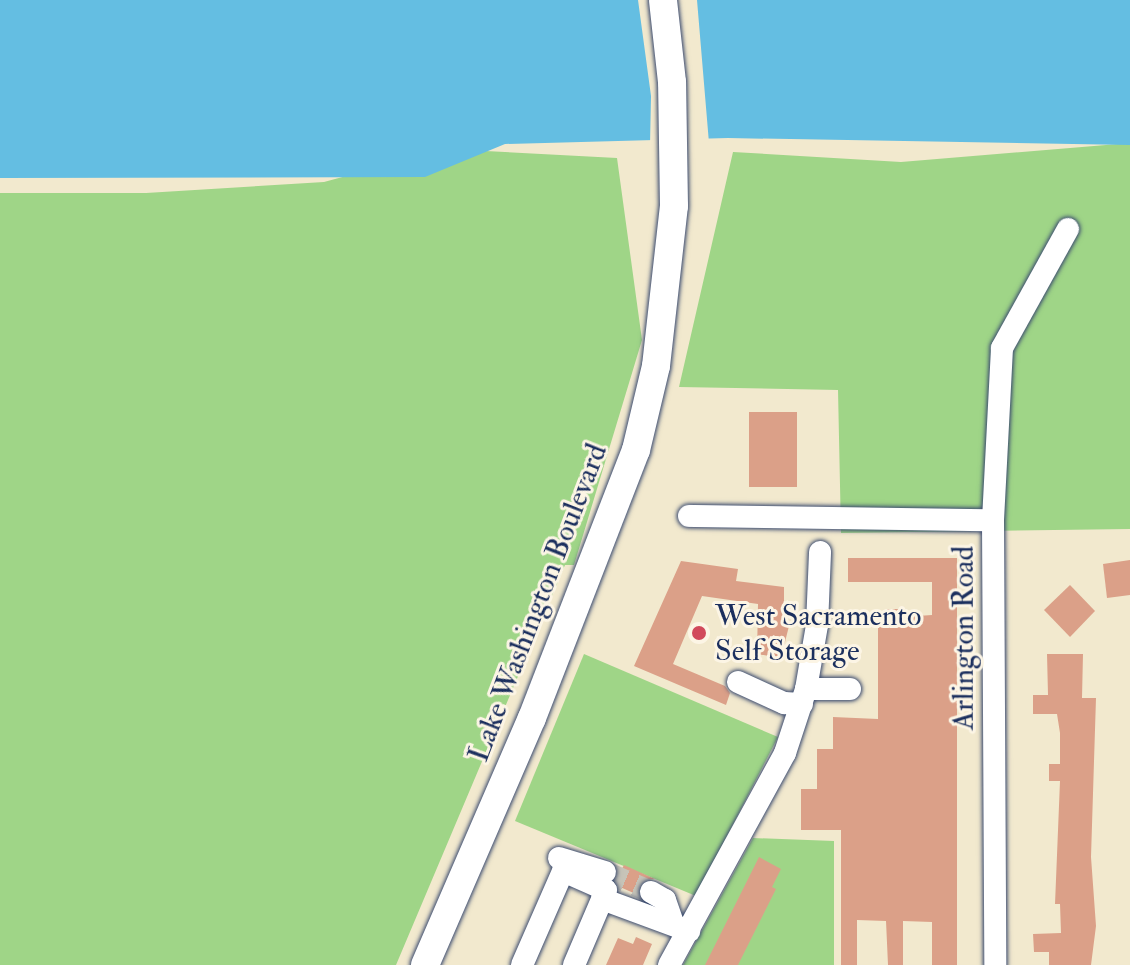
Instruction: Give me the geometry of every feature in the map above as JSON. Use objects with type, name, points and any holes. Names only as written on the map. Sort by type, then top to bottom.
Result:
[{"type":"main road","name":"Lake Washington Boulevard","points":[[425,965],[609,529],[636,450],[656,366],[674,206],[672,82],[663,0]]},
{"type":"street","points":[[993,520],[1002,348],[1068,229]]},
{"type":"street","name":"Arlington Road","points":[[689,516],[993,520],[995,965]]},
{"type":"street","points":[[669,965],[681,927],[773,781],[804,696],[817,625],[820,552]]},
{"type":"street","points":[[738,682],[784,703],[804,696],[850,689]]},
{"type":"street","points":[[553,894],[547,875],[558,858],[605,872]]},
{"type":"street","points":[[522,965],[563,871],[606,890],[574,965]]},
{"type":"street","points":[[651,892],[665,900],[681,927]]},
{"type":"street","points":[[602,899],[681,927]]},
{"type":"street","points":[[439,932],[442,965]]},
{"type":"green space","points":[[1130,143],[1130,529],[841,533],[838,390],[679,387],[733,152],[901,162]]},
{"type":"green space","points":[[446,149],[617,158],[642,340],[574,565],[565,565],[396,965],[0,965],[0,193],[146,193],[324,182]]},
{"type":"green space","points":[[584,654],[778,737],[696,896],[515,821]]},
{"type":"green space","points":[[753,838],[834,841],[834,965],[683,965]]},
{"type":"water","points":[[0,0],[1130,0],[1130,145],[728,138],[505,144],[425,177],[0,178]]},
{"type":"pier","points":[[638,0],[697,0],[709,143],[650,145],[651,96]]},
{"type":"building","points":[[749,412],[797,412],[797,487],[749,487]]},
{"type":"building","points":[[848,558],[957,558],[957,965],[932,965],[932,922],[903,921],[903,965],[888,965],[886,921],[857,920],[857,965],[841,965],[841,830],[801,830],[801,789],[817,789],[817,749],[833,749],[833,717],[878,719],[878,617],[887,617],[887,609],[903,609],[903,617],[932,615],[932,582],[848,582]]},
{"type":"building","points":[[1130,560],[1130,595],[1107,598],[1103,564]]},
{"type":"building","points":[[681,561],[738,569],[736,581],[784,587],[784,621],[790,622],[781,658],[757,654],[758,604],[702,596],[673,664],[725,686],[730,693],[726,705],[634,666]]},
{"type":"building","points":[[1070,585],[1095,611],[1070,637],[1044,610]]},
{"type":"building","points":[[1047,654],[1083,654],[1082,698],[1096,698],[1091,857],[1096,926],[1091,965],[1049,965],[1049,952],[1034,952],[1033,934],[1061,933],[1060,904],[1055,904],[1060,781],[1049,781],[1049,764],[1060,764],[1060,733],[1057,714],[1033,714],[1033,695],[1048,695]]},
{"type":"building","points":[[759,857],[781,869],[772,887],[776,889],[738,965],[705,965]]},
{"type":"building","points":[[624,865],[655,879],[643,880],[638,895],[620,887],[616,880]]},
{"type":"building","points":[[636,937],[652,944],[643,965],[606,965],[618,938],[633,944]]},
{"type":"tunnel","points":[[605,872],[651,892]]},
{"type":"place","name":"West Sacramento Self Storage","points":[[699,633]]}]
